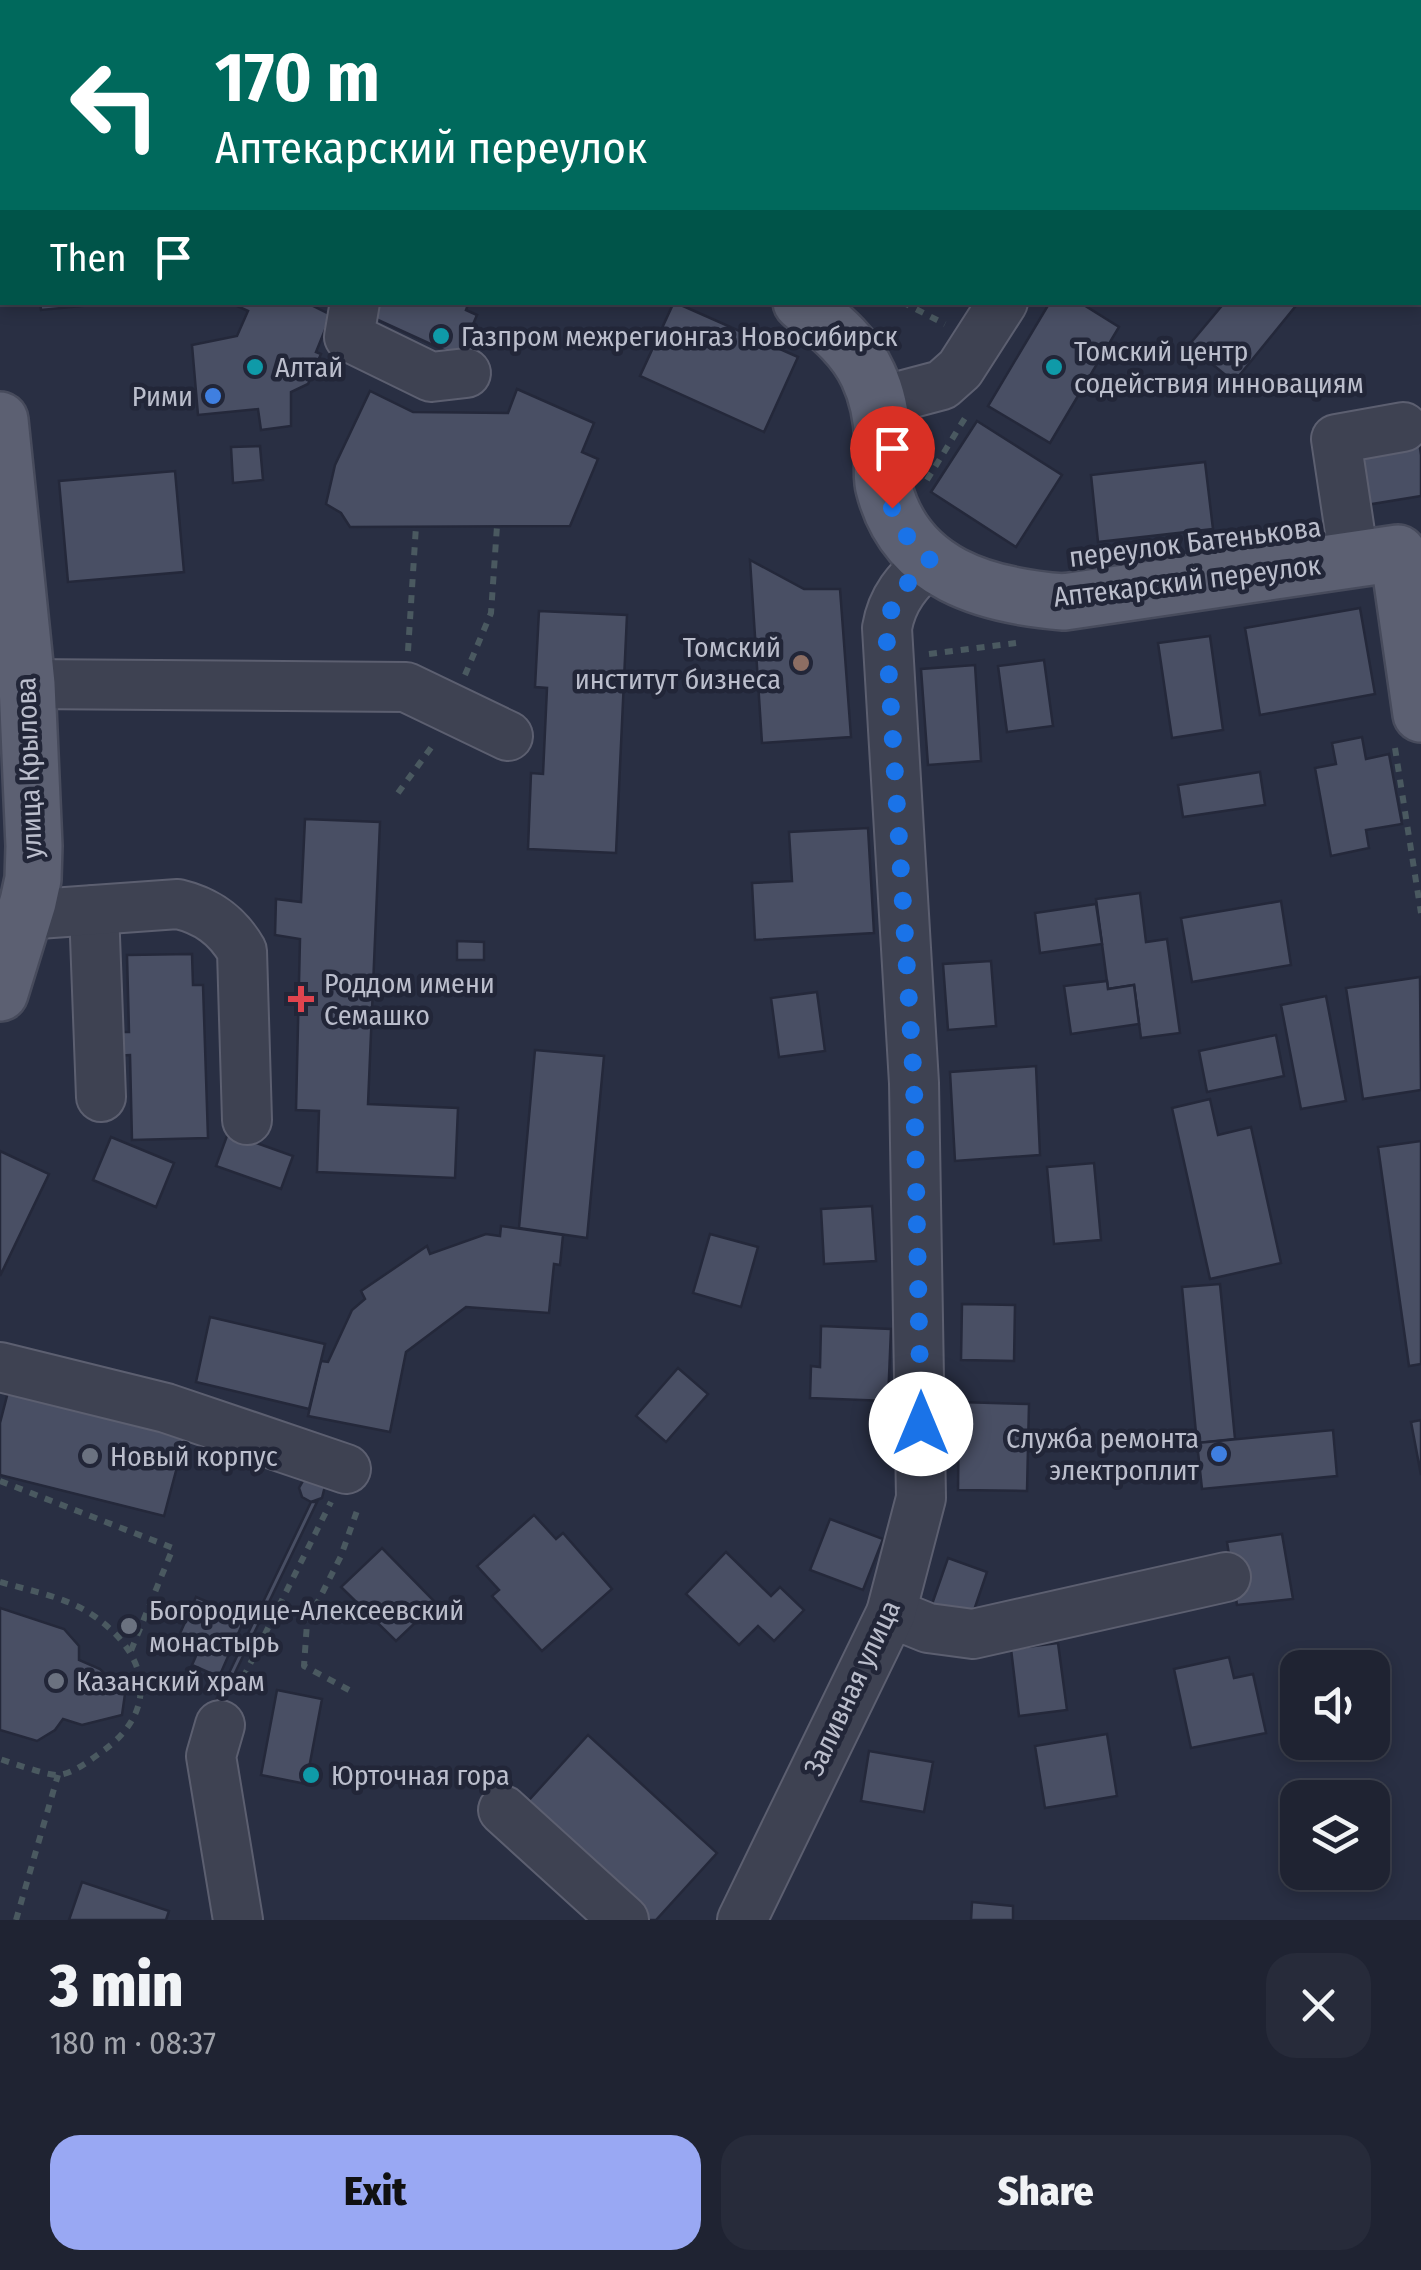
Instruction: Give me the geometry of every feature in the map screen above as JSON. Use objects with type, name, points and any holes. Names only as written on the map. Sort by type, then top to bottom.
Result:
[{"type":"main road","points":[[804,305],[848,344],[868,373],[878,402],[883,440],[903,485]]},
{"type":"main road","name":"улица Крылова","points":[[0,420],[28,684],[15,736],[34,846],[19,889],[0,994]]},
{"type":"main road","name":"Аптекарский переулок","points":[[903,485],[901,530],[930,560],[957,578],[1021,599],[1064,602],[1391,553]]},
{"type":"main road","points":[[1391,553],[1407,725]]},
{"type":"street","points":[[354,305],[349,337],[431,377],[466,372]]},
{"type":"street","points":[[878,402],[942,385],[960,369],[991,321]]},
{"type":"street","points":[[1391,553],[1336,439],[1403,427]]},
{"type":"street","name":"Заливная улица","points":[[742,1920],[891,1613],[921,1498],[914,1083],[886,628],[890,609],[903,586],[930,560]]},
{"type":"street","points":[[28,684],[406,687],[508,736]]},
{"type":"street","points":[[19,889],[94,910],[178,904],[200,910],[234,937],[242,951],[248,1120]]},
{"type":"street","points":[[94,910],[101,1097]]},
{"type":"street","points":[[0,1367],[166,1408],[354,1483]]},
{"type":"street","points":[[891,1613],[928,1628],[973,1634],[1226,1577]]},
{"type":"street","points":[[220,1726],[211,1756],[238,1920]]},
{"type":"street","points":[[503,1810],[624,1920]]},
{"type":"path","points":[[916,305],[991,321]]},
{"type":"path","points":[[903,485],[974,405]]},
{"type":"path","points":[[411,612],[416,526]]},
{"type":"path","points":[[491,613],[497,526]]},
{"type":"path","points":[[1407,725],[1421,913]]},
{"type":"path","points":[[398,793],[431,750]]},
{"type":"path","points":[[0,1481],[173,1548],[130,1652]]},
{"type":"path","points":[[349,1690],[304,1666],[306,1623],[341,1556],[354,1483]]},
{"type":"path","points":[[220,1726],[354,1483]]},
{"type":"path","points":[[0,1582],[75,1604],[96,1617],[130,1652],[142,1687],[140,1708],[127,1730],[83,1765],[58,1776],[0,1759]]},
{"type":"path","points":[[16,1920],[58,1776]]},
{"type":"building","points":[[40,305],[92,305],[41,310]]},
{"type":"building","name":"Алтай","points":[[311,305],[331,315],[308,384],[291,392],[291,426],[261,430],[258,409],[198,415],[192,345],[237,336],[248,311],[237,306]]},
{"type":"building","name":"Газпром межрегионгаз Новосибирск","points":[[372,305],[468,305],[466,310],[477,315],[459,357],[367,315]]},
{"type":"building","points":[[673,305],[681,305],[798,357],[764,432],[640,376]]},
{"type":"building","name":"Томский центр содействия инновациям","points":[[1048,305],[1084,305],[1119,327],[1050,443],[988,406]]},
{"type":"building","points":[[1222,305],[1297,305],[1234,382],[1189,345]]},
{"type":"building","points":[[517,389],[594,423],[582,452],[598,459],[570,526],[350,527],[341,513],[326,504],[335,465],[370,391],[413,412],[508,413]]},
{"type":"building","points":[[977,421],[1062,475],[1016,547],[931,492]]},
{"type":"building","points":[[1418,434],[1421,496],[1366,505],[1343,446]]},
{"type":"building","points":[[260,446],[263,480],[233,483],[231,447]]},
{"type":"building","points":[[1205,462],[1213,529],[1098,542],[1091,475]]},
{"type":"building","points":[[175,471],[184,572],[68,582],[59,481]]},
{"type":"building","name":"Томский институт бизнеса","points":[[750,560],[804,589],[840,589],[851,737],[762,743]]},
{"type":"building","points":[[1360,608],[1375,694],[1260,715],[1245,628]]},
{"type":"building","points":[[539,611],[627,615],[616,853],[528,849],[531,773],[543,774],[547,688],[535,687]]},
{"type":"building","points":[[1210,636],[1223,730],[1172,738],[1158,643]]},
{"type":"building","points":[[1044,660],[1053,726],[1007,732],[998,666]]},
{"type":"building","points":[[975,665],[981,761],[928,765],[921,669]]},
{"type":"building","points":[[1362,737],[1366,759],[1389,754],[1402,824],[1366,830],[1369,848],[1331,856],[1315,768],[1336,764],[1332,743]]},
{"type":"building","points":[[1260,772],[1265,805],[1183,817],[1178,785]]},
{"type":"building","points":[[305,819],[380,822],[368,1104],[458,1108],[455,1178],[317,1172],[319,1111],[296,1110],[300,939],[275,935],[276,899],[301,902]]},
{"type":"building","points":[[868,828],[874,933],[755,940],[752,883],[792,881],[789,832]]},
{"type":"building","points":[[1140,893],[1146,942],[1167,939],[1180,1033],[1141,1038],[1134,985],[1108,989],[1096,899]]},
{"type":"building","points":[[1281,901],[1291,965],[1192,982],[1181,918]]},
{"type":"building","points":[[1096,904],[1102,944],[1040,953],[1035,913]]},
{"type":"building","points":[[457,941],[484,942],[484,960],[457,960]]},
{"type":"building","points":[[192,954],[193,985],[203,985],[208,1138],[132,1140],[130,1055],[111,1056],[110,1032],[129,1032],[127,955]]},
{"type":"building","points":[[991,961],[996,1026],[948,1030],[943,964]]},
{"type":"building","points":[[1420,977],[1421,1090],[1363,1099],[1346,988]]},
{"type":"building","points":[[1107,981],[1108,989],[1134,985],[1139,1024],[1071,1034],[1064,986]]},
{"type":"building","points":[[817,992],[825,1051],[779,1057],[771,998]]},
{"type":"building","points":[[1326,996],[1346,1101],[1301,1109],[1281,1005]]},
{"type":"building","points":[[1276,1035],[1284,1076],[1207,1092],[1199,1051]]},
{"type":"building","points":[[535,1050],[604,1056],[587,1238],[519,1228]]},
{"type":"building","points":[[1036,1066],[1040,1155],[955,1161],[950,1072]]},
{"type":"building","points":[[1210,1099],[1218,1135],[1251,1127],[1281,1263],[1210,1279],[1172,1108]]},
{"type":"building","points":[[228,1133],[293,1156],[281,1189],[216,1166]]},
{"type":"building","points":[[111,1137],[174,1163],[156,1207],[93,1180]]},
{"type":"building","points":[[1421,1141],[1421,1364],[1409,1366],[1378,1147]]},
{"type":"building","points":[[0,1151],[49,1174],[0,1276]]},
{"type":"building","points":[[1094,1163],[1101,1240],[1054,1244],[1047,1167]]},
{"type":"building","points":[[872,1206],[876,1261],[824,1264],[821,1209]]},
{"type":"building","points":[[501,1226],[563,1235],[560,1265],[554,1264],[549,1313],[466,1307],[406,1352],[390,1432],[308,1416],[321,1361],[328,1362],[352,1310],[365,1299],[361,1291],[427,1246],[430,1254],[486,1234],[500,1236]]},
{"type":"building","points":[[710,1234],[758,1247],[741,1307],[693,1293]]},
{"type":"building","points":[[1220,1284],[1235,1439],[1197,1443],[1182,1287]]},
{"type":"building","points":[[962,1304],[1015,1305],[1014,1361],[961,1360]]},
{"type":"building","points":[[210,1317],[325,1344],[309,1409],[196,1382]]},
{"type":"building","points":[[821,1326],[891,1329],[888,1401],[810,1398],[811,1366],[820,1367]]},
{"type":"building","points":[[678,1368],[708,1394],[666,1442],[636,1416]]},
{"type":"building","name":"Новый корпус","points":[[8,1392],[185,1437],[164,1516],[0,1475],[0,1423]]},
{"type":"building","points":[[959,1402],[1029,1404],[1027,1491],[958,1490]]},
{"type":"building","points":[[1421,1420],[1421,1475],[1411,1422]]},
{"type":"building","points":[[1333,1430],[1337,1476],[1202,1489],[1197,1443]]},
{"type":"building","points":[[304,1479],[325,1486],[322,1498],[311,1502],[302,1497],[299,1488]]},
{"type":"building","points":[[311,1502],[317,1502],[198,1750],[192,1750]]},
{"type":"building","points":[[534,1515],[556,1539],[563,1533],[612,1589],[542,1651],[492,1596],[499,1590],[477,1566]]},
{"type":"building","points":[[830,1519],[883,1539],[863,1590],[810,1570]]},
{"type":"building","points":[[1282,1534],[1293,1599],[1237,1605],[1227,1542]]},
{"type":"building","points":[[382,1548],[436,1603],[396,1641],[341,1587]]},
{"type":"building","points":[[726,1552],[771,1596],[780,1587],[804,1610],[774,1641],[758,1626],[739,1645],[686,1594]]},
{"type":"building","points":[[948,1558],[987,1572],[970,1622],[931,1607]]},
{"type":"building","points":[[196,1597],[245,1618],[219,1677],[192,1665],[200,1647],[178,1638]]},
{"type":"building","name":"Казанский храм","points":[[0,1608],[64,1629],[79,1646],[79,1660],[100,1669],[125,1694],[122,1715],[82,1725],[63,1719],[55,1730],[37,1741],[0,1730]]},
{"type":"building","points":[[1058,1643],[1067,1710],[1019,1716],[1011,1649]]},
{"type":"building","points":[[1229,1657],[1234,1678],[1253,1674],[1266,1733],[1191,1748],[1174,1669]]},
{"type":"building","points":[[277,1690],[322,1699],[306,1784],[261,1775]]},
{"type":"building","points":[[1107,1734],[1117,1796],[1045,1808],[1035,1746]]},
{"type":"building","points":[[588,1735],[717,1853],[656,1920],[643,1920],[521,1809]]},
{"type":"building","points":[[869,1751],[933,1762],[924,1812],[861,1801]]},
{"type":"building","points":[[82,1882],[169,1911],[166,1920],[69,1920]]},
{"type":"building","points":[[972,1902],[1013,1906],[1013,1920],[971,1920]]},
{"type":"place","name":"Газпром межрегионгаз Новосибирск","points":[[441,336]]},
{"type":"place","name":"Алтай","points":[[255,367]]},
{"type":"place","name":"Томский центр содействия инновациям","points":[[1054,367]]},
{"type":"place","name":"Рими","points":[[213,396]]},
{"type":"place","name":"Томский институт бизнеса","points":[[801,663]]},
{"type":"place","name":"Роддом имени Семашко","points":[[301,999]]},
{"type":"place","name":"Служба ремонта электроплит","points":[[1219,1454]]},
{"type":"place","name":"Новый корпус","points":[[90,1456]]},
{"type":"place","name":"Богородице-Алексеевский монастырь","points":[[129,1626]]},
{"type":"place","name":"Казанский храм","points":[[56,1681]]},
{"type":"place","name":"Юрточная гора","points":[[311,1775]]},
{"type":"route","points":[[892,508],[901,530],[930,560],[903,586],[890,609],[886,628],[914,1083],[921,1424]]}]
